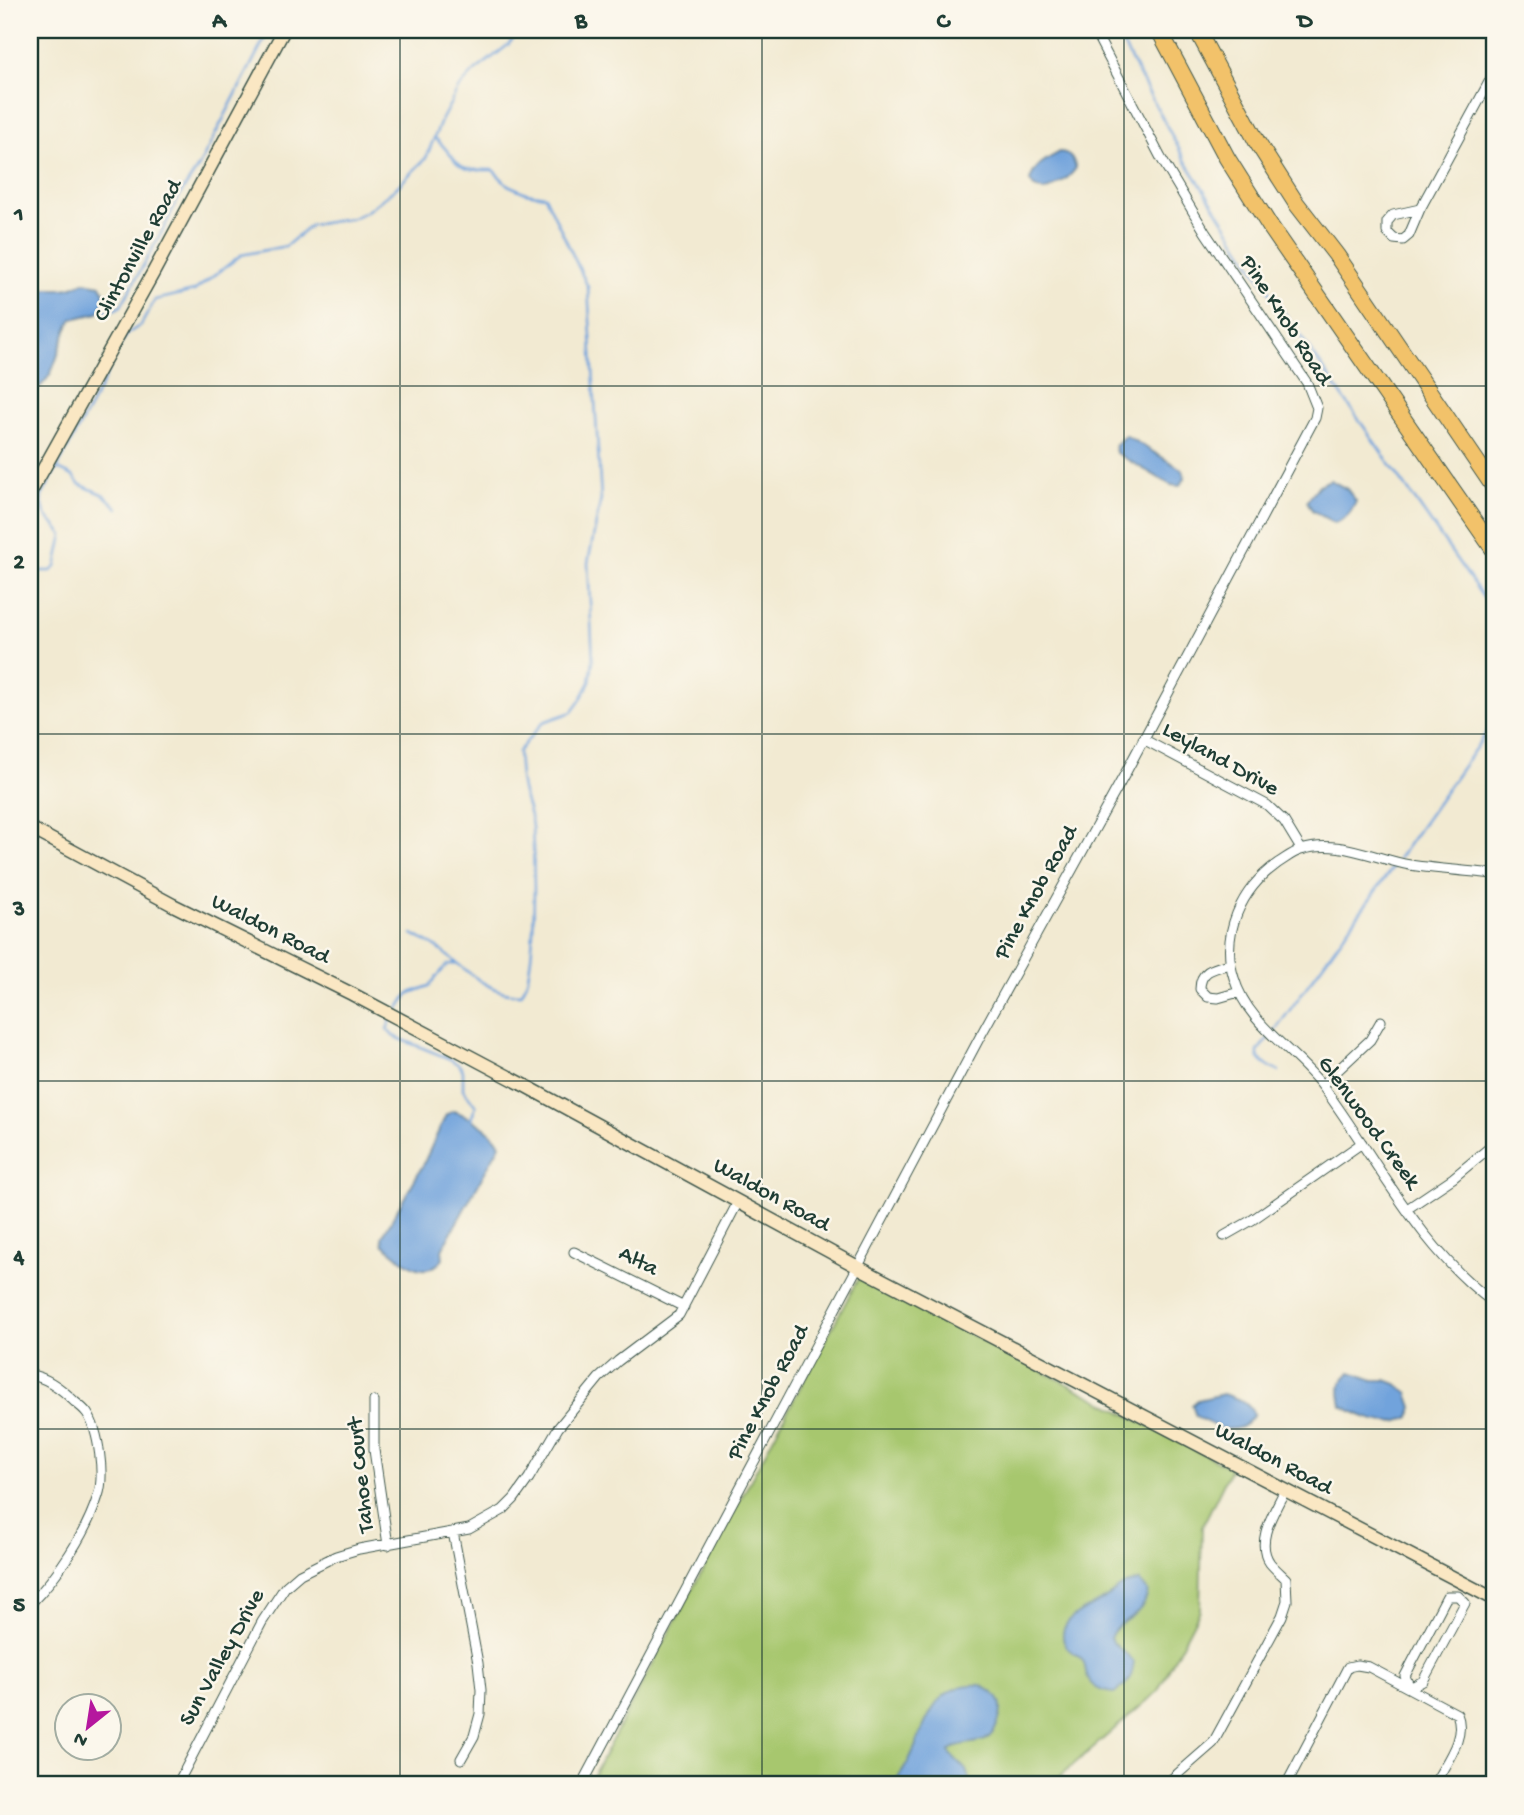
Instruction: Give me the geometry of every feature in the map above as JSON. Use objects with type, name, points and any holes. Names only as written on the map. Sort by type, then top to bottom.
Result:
[{"type":"highway","points":[[1159,30],[1227,158],[1271,228],[1494,550]]},
{"type":"highway","points":[[1197,30],[1246,122],[1296,203],[1337,256],[1494,487]]},
{"type":"street","name":"Clintonville Road","points":[[30,493],[284,30]]},
{"type":"street","name":"Pine Knob Road","points":[[582,1785],[982,1033],[1309,433],[1317,408],[1307,383],[1205,232],[1161,158],[1094,30]]},
{"type":"street","points":[[1420,209],[1494,73]]},
{"type":"street","name":"Leyland Drive","points":[[1143,739],[1267,805],[1284,821],[1301,849]]},
{"type":"street","name":"Waldon Road","points":[[30,828],[173,905],[522,1083],[858,1267],[1494,1598]]},
{"type":"street","points":[[1301,849],[1329,847],[1369,852],[1407,864],[1494,874]]},
{"type":"street","name":"Glenwood Creek","points":[[1301,849],[1265,873],[1249,890],[1237,911],[1228,956],[1239,992],[1250,1013],[1322,1085],[1433,1244],[1470,1285],[1494,1303]]},
{"type":"street","points":[[1230,964],[1204,973],[1200,989],[1208,998],[1239,992]]},
{"type":"street","points":[[1322,1085],[1370,1040],[1381,1021]]},
{"type":"street","points":[[1224,1236],[1252,1220],[1362,1143]]},
{"type":"street","name":"Glenwood Creek","points":[[1407,1209],[1494,1144]]},
{"type":"street","name":"Sun Valley Drive","points":[[177,1785],[256,1634],[285,1587],[300,1574],[336,1556],[359,1549],[469,1529],[503,1510],[529,1478],[558,1428],[600,1378],[679,1315],[738,1202]]},
{"type":"street","name":"Alta","points":[[574,1252],[684,1307]]},
{"type":"street","points":[[30,1375],[63,1390],[87,1413],[98,1440],[100,1465],[99,1494],[87,1524],[51,1583],[30,1604]]},
{"type":"street","name":"Tahoe Court","points":[[374,1401],[374,1450],[388,1545]]},
{"type":"street","points":[[1165,1785],[1213,1743],[1283,1616],[1287,1601],[1286,1579],[1269,1561],[1264,1540],[1285,1490]]},
{"type":"street","points":[[453,1532],[481,1690],[480,1714],[474,1736],[461,1759]]},
{"type":"street","points":[[1458,1596],[1466,1583]]},
{"type":"street","points":[[1447,1596],[1458,1596],[1465,1603],[1423,1681],[1410,1688],[1405,1676],[1447,1596]]},
{"type":"street","points":[[1286,1785],[1348,1667],[1357,1665],[1369,1667],[1457,1714],[1461,1735],[1434,1785]]},
{"type":"green space","points":[[859,1277],[1231,1468],[1202,1527],[1200,1610],[1157,1692],[1050,1785],[588,1785]]},
{"type":"water","points":[[1060,152],[1073,159],[1076,168],[1053,187],[1044,191],[1034,187],[1030,181],[1035,171],[1042,163]]},
{"type":"water","points":[[84,282],[101,285],[104,296],[102,306],[98,313],[72,319],[47,379],[30,393],[30,307],[35,295],[41,290],[67,288]]},
{"type":"water","points":[[1125,435],[1183,470],[1185,478],[1179,486],[1171,485],[1116,453],[1115,446]]},
{"type":"water","points":[[1330,480],[1347,489],[1356,501],[1348,515],[1334,523],[1312,510],[1307,501],[1319,485]]},
{"type":"water","points":[[453,1111],[480,1125],[493,1135],[500,1145],[442,1249],[443,1259],[435,1266],[420,1269],[397,1256],[383,1244],[382,1237],[423,1165],[446,1115]]},
{"type":"water","points":[[1351,1372],[1373,1380],[1386,1380],[1408,1393],[1413,1407],[1410,1417],[1384,1422],[1342,1406],[1340,1387]]},
{"type":"water","points":[[1223,1394],[1245,1403],[1254,1414],[1242,1427],[1227,1429],[1196,1416],[1192,1405],[1198,1400]]},
{"type":"water","points":[[1139,1581],[1148,1591],[1146,1600],[1110,1638],[1134,1662],[1132,1672],[1126,1684],[1119,1690],[1114,1693],[1104,1691],[1092,1685],[1083,1661],[1066,1646],[1063,1633],[1065,1626],[1077,1614],[1121,1587]]},
{"type":"water","points":[[981,1685],[994,1693],[1001,1705],[996,1728],[985,1740],[960,1745],[949,1752],[966,1770],[971,1785],[891,1785],[911,1756],[935,1706],[946,1694],[961,1686]]},
{"type":"waterway","points":[[100,308],[111,310],[121,306],[178,198],[199,166],[269,30]]},
{"type":"waterway","points":[[30,565],[37,571],[51,571],[56,567],[63,535],[45,514],[41,498],[102,384],[117,350],[127,334],[141,325],[155,300],[194,291],[241,255],[286,246],[311,225],[353,218],[367,211],[395,189],[426,158],[458,89],[475,71],[508,45],[520,30]]},
{"type":"waterway","points":[[1115,30],[1185,160],[1262,281],[1494,613]]},
{"type":"waterway","points":[[412,934],[436,947],[486,984],[497,990],[521,994],[530,963],[534,887],[532,827],[522,790],[518,752],[543,722],[572,712],[590,682],[593,660],[588,563],[601,499],[588,287],[545,196],[526,193],[508,185],[493,170],[463,167],[435,138]]},
{"type":"waterway","points":[[56,468],[73,476],[79,484],[104,495],[118,508]]},
{"type":"waterway","points":[[1398,859],[1494,722]]},
{"type":"waterway","points":[[1274,1032],[1395,864]]},
{"type":"waterway","points":[[397,1011],[408,994],[429,986],[447,965],[456,963]]},
{"type":"waterway","points":[[391,1020],[387,1029],[393,1036],[459,1065],[463,1071],[463,1089],[476,1106],[471,1119]]},
{"type":"waterway","points":[[1270,1037],[1260,1048],[1258,1055],[1265,1064],[1279,1071]]}]
